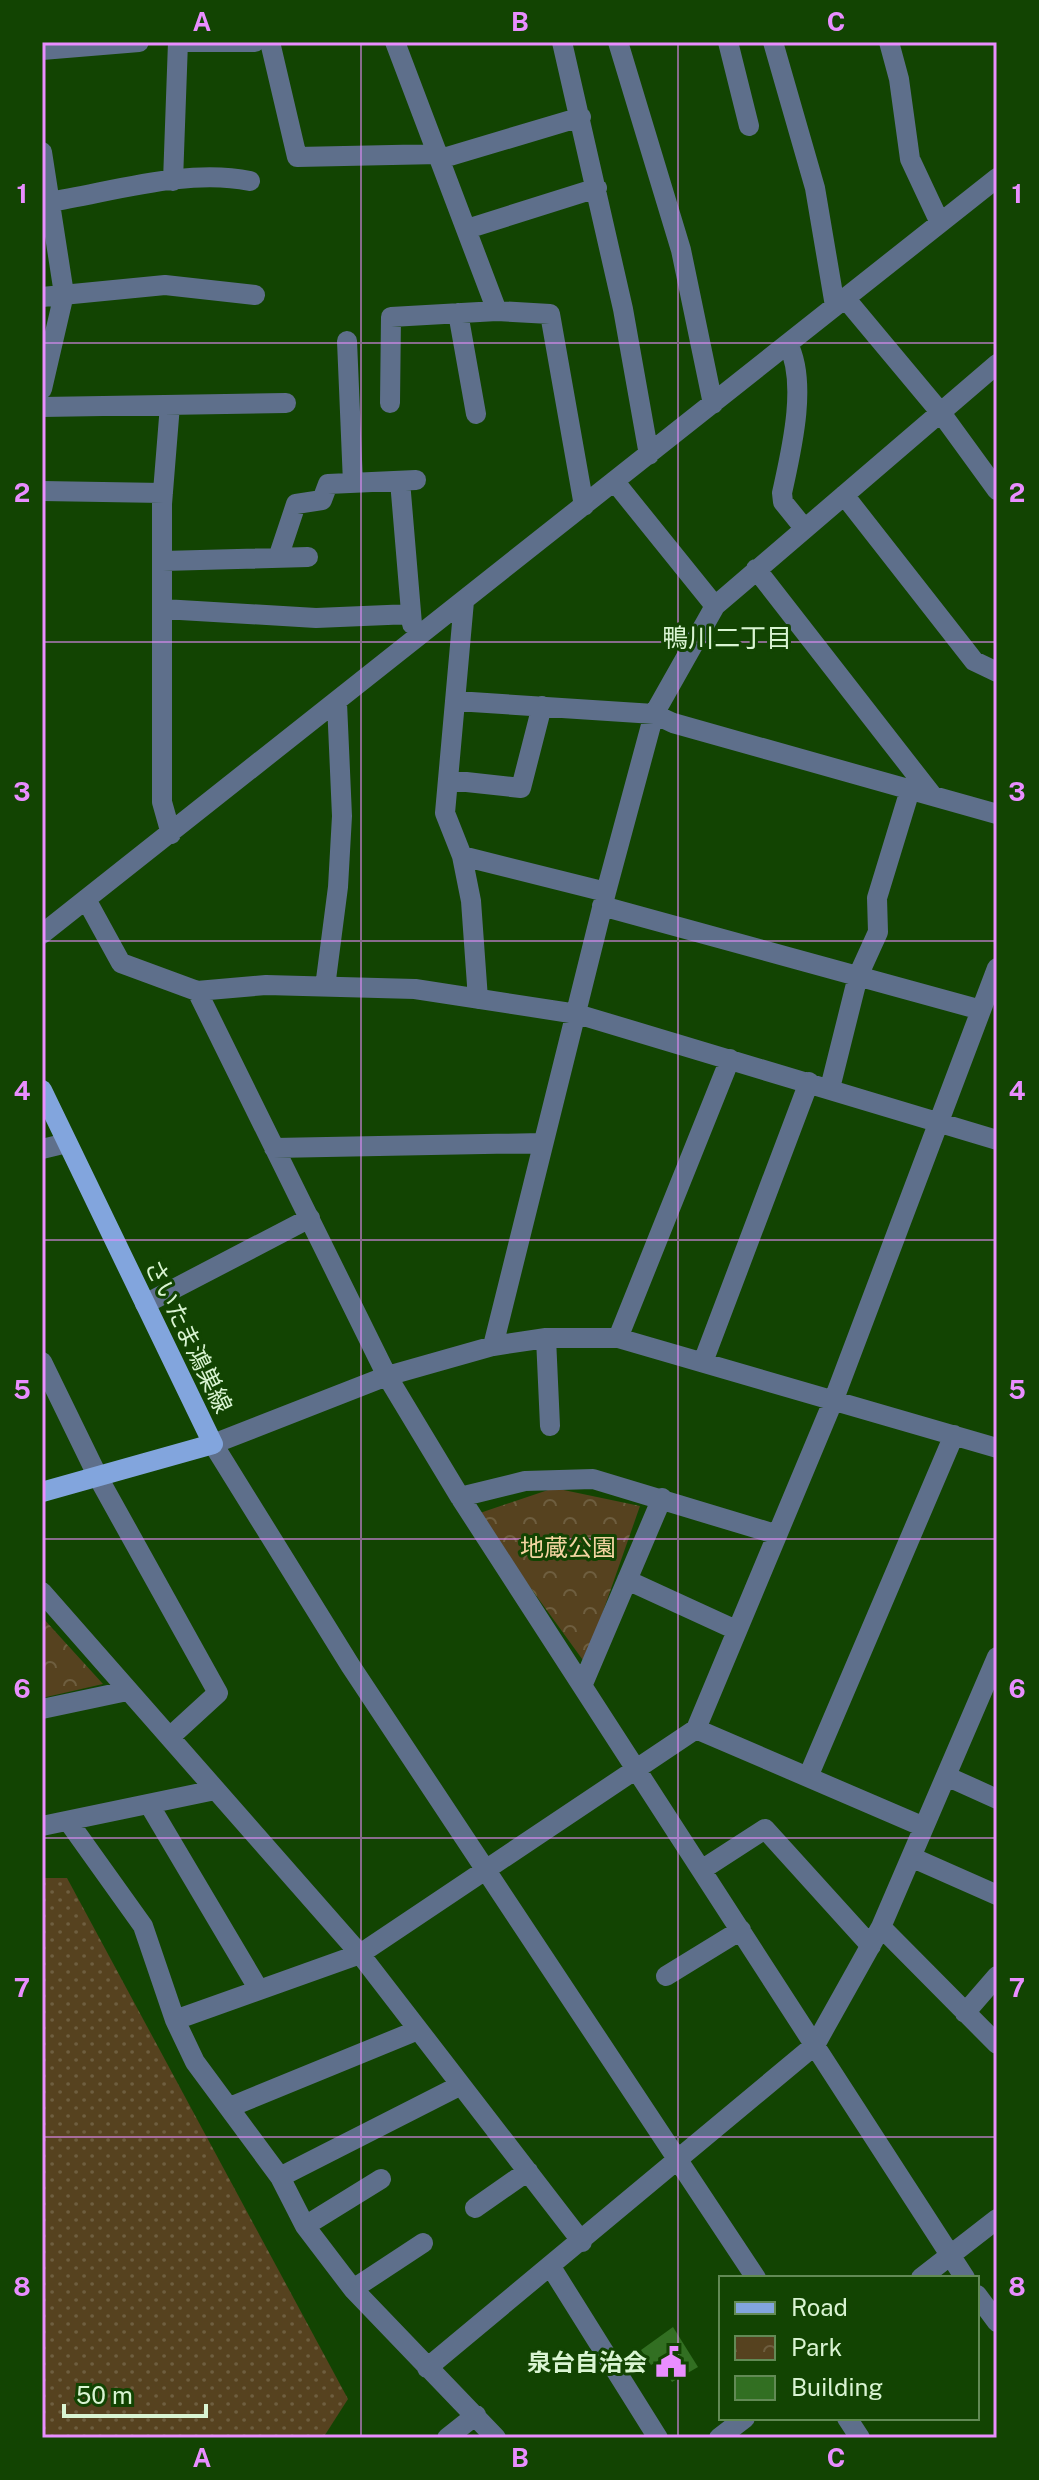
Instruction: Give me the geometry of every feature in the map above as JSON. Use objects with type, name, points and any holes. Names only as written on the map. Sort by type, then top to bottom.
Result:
[{"type":"main road","name":"さいたま鴻巣線","points":[[42,1090],[213,1444],[99,1479],[42,1492]]},
{"type":"street","points":[[42,50],[139,42]]},
{"type":"street","points":[[173,181],[178,42]]},
{"type":"street","points":[[189,42],[255,42]]},
{"type":"street","points":[[270,42],[297,157],[440,156],[581,117]]},
{"type":"street","points":[[395,42],[497,311]]},
{"type":"street","points":[[562,42],[597,188],[649,455]]},
{"type":"street","points":[[618,42],[681,250],[713,404]]},
{"type":"street","points":[[728,42],[749,126]]},
{"type":"street","points":[[773,42],[815,188],[840,302],[941,413],[997,490]]},
{"type":"street","points":[[889,42],[899,79],[910,159],[940,223]]},
{"type":"street","points":[[42,152],[64,294],[42,389]]},
{"type":"street","points":[[49,202],[173,181],[227,176],[250,181]]},
{"type":"street","points":[[42,934],[997,178]]},
{"type":"street","points":[[467,229],[597,188]]},
{"type":"street","points":[[42,297],[165,285],[255,295]]},
{"type":"street","points":[[390,403],[391,317],[497,311],[550,314],[584,506]]},
{"type":"street","points":[[458,313],[476,414]]},
{"type":"street","points":[[347,341],[353,483]]},
{"type":"street","points":[[788,344],[795,358],[795,428],[782,493],[783,502],[804,528]]},
{"type":"street","points":[[493,1346],[604,899],[654,714],[715,606],[997,364]]},
{"type":"street","points":[[42,407],[286,403]]},
{"type":"street","points":[[170,405],[163,493],[162,802],[171,834]]},
{"type":"street","points":[[278,558],[296,504],[322,500],[328,484],[408,480],[411,614],[415,640]]},
{"type":"street","points":[[615,482],[715,606]]},
{"type":"street","points":[[42,491],[163,493]]},
{"type":"street","points":[[844,495],[974,661],[997,672]]},
{"type":"street","points":[[163,561],[308,557]]},
{"type":"street","points":[[756,569],[932,795]]},
{"type":"street","points":[[464,601],[445,813],[462,856],[471,901],[478,999]]},
{"type":"street","points":[[163,609],[316,618],[411,614]]},
{"type":"street","points":[[456,701],[654,714],[673,723],[997,814]]},
{"type":"street","points":[[325,987],[338,887],[341,830],[337,703]]},
{"type":"street","points":[[448,780],[521,788],[542,706]]},
{"type":"street","points":[[830,1088],[858,976],[878,932],[877,898],[910,790]]},
{"type":"street","points":[[462,856],[981,1010]]},
{"type":"street","points":[[87,901],[121,963],[197,991],[266,985],[415,989],[577,1014],[997,1140]]},
{"type":"street","points":[[175,2020],[360,1954],[696,1729],[834,1399],[997,970]]},
{"type":"street","points":[[197,991],[387,1376],[460,1497],[963,2276]]},
{"type":"street","points":[[618,1338],[730,1059]]},
{"type":"street","points":[[703,1362],[809,1082]]},
{"type":"street","points":[[42,1149],[67,1143]]},
{"type":"street","points":[[274,1148],[542,1143]]},
{"type":"street","points":[[145,1304],[310,1218]]},
{"type":"street","points":[[546,1338],[550,1426]]},
{"type":"street","points":[[755,2276],[489,1869],[350,1665],[213,1444],[387,1376],[493,1346],[546,1338],[618,1338],[997,1448]]},
{"type":"street","points":[[42,1362],[99,1479],[218,1693],[171,1736]]},
{"type":"street","points":[[808,1777],[954,1435]]},
{"type":"street","points":[[460,1497],[525,1481],[593,1479],[775,1534]]},
{"type":"street","points":[[582,1686],[662,1498]]},
{"type":"street","points":[[627,1580],[736,1630]]},
{"type":"street","points":[[42,1592],[360,1954],[582,2242]]},
{"type":"street","points":[[427,2368],[679,2162],[815,2045],[881,1927],[997,1657]]},
{"type":"street","points":[[42,1709],[127,1691]]},
{"type":"street","points":[[696,1729],[924,1827]]},
{"type":"street","points":[[946,1776],[997,1799]]},
{"type":"street","points":[[42,1826],[150,1806],[215,1790]]},
{"type":"street","points":[[150,1806],[259,1990]]},
{"type":"street","points":[[68,1821],[143,1926],[175,2020],[195,2062],[280,2177],[305,2226],[353,2289],[496,2438]]},
{"type":"street","points":[[703,1869],[765,1829],[871,1946]]},
{"type":"street","points":[[911,1857],[997,1895]]},
{"type":"street","points":[[881,1927],[997,2044]]},
{"type":"street","points":[[666,1976],[741,1930]]},
{"type":"street","points":[[965,2013],[997,1976]]},
{"type":"street","points":[[230,2107],[418,2030]]},
{"type":"street","points":[[280,2177],[461,2085]]},
{"type":"street","points":[[475,2208],[528,2171]]},
{"type":"street","points":[[305,2226],[381,2179]]},
{"type":"street","points":[[923,2276],[997,2219]]},
{"type":"street","points":[[353,2289],[423,2243]]},
{"type":"street","points":[[551,2267],[658,2438]]},
{"type":"street","points":[[979,2298],[997,2322]]},
{"type":"street","points":[[447,2438],[476,2415]]},
{"type":"street","points":[[719,2438],[742,2420]]},
{"type":"street","points":[[848,2420],[860,2438]]},
{"type":"green space","name":"地蔵公園","points":[[554,1488],[640,1506],[585,1663],[477,1514]]},
{"type":"green space","points":[[42,1617],[103,1684],[42,1698]]},
{"type":"green space","points":[[42,1878],[67,1878],[348,2399],[323,2438],[42,2438]]},
{"type":"building","points":[[673,2327],[698,2367],[672,2382],[658,2361],[651,2365],[641,2350]]},
{"type":"place","name":"泉台自治会","points":[[671,2362]]},
{"type":"district","name":"鴨川二丁目","points":[[727,637]]}]
